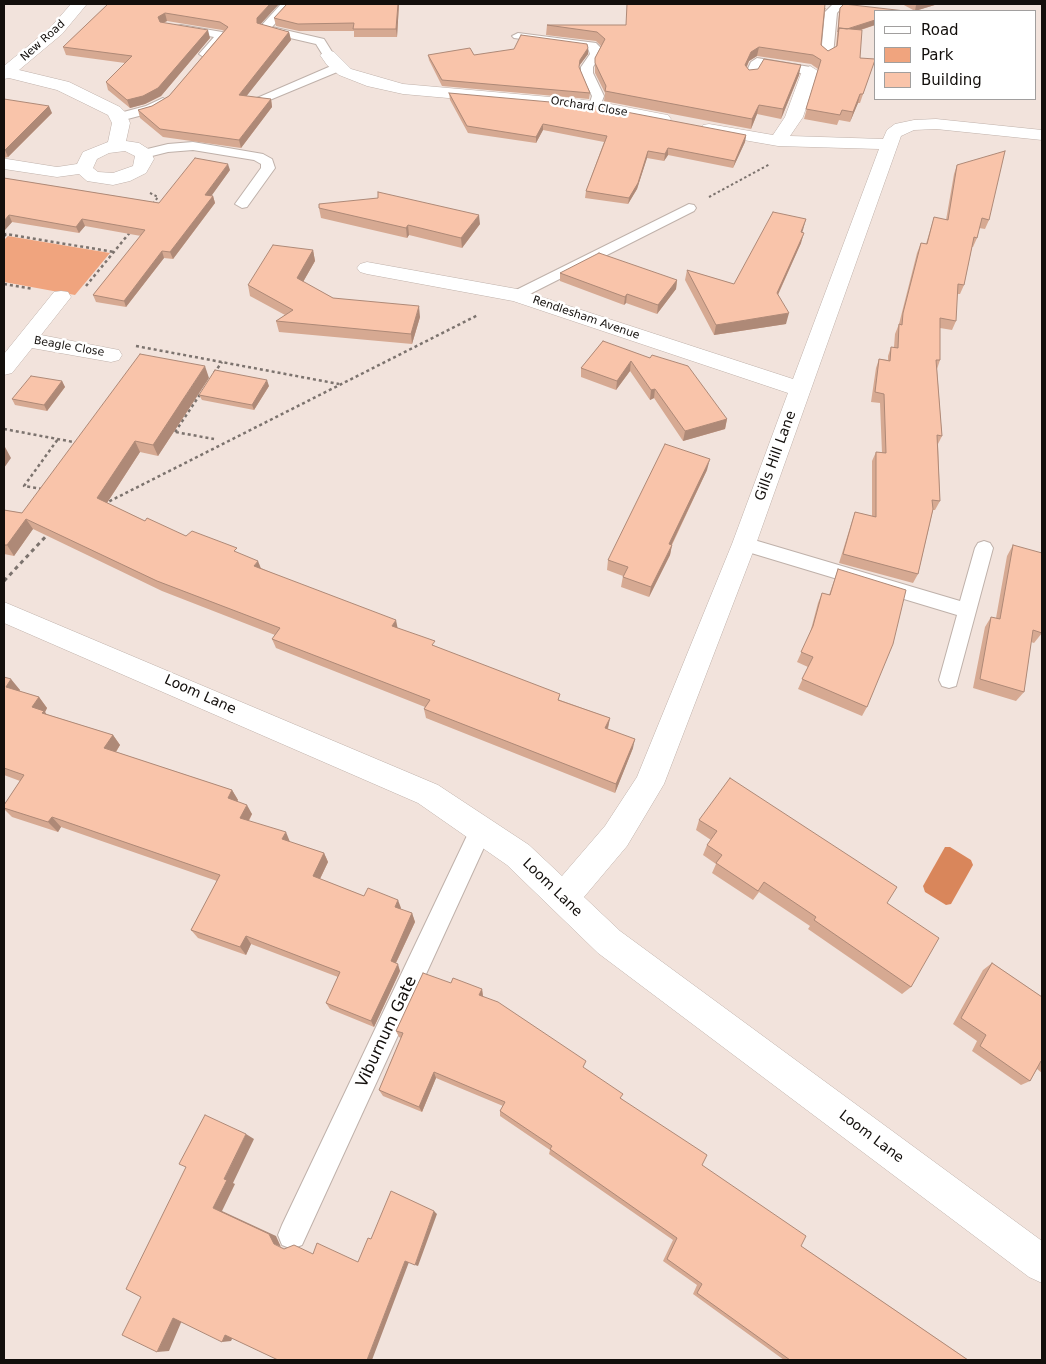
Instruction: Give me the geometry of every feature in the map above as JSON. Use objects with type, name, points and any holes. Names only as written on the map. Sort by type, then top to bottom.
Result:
[{"type":"street","name":"New Road","points":[[5,73],[56,31],[79,4]]},
{"type":"street","name":"Orchard Close","points":[[333,61],[345,72],[373,82],[403,89],[595,106],[778,141],[889,144]]},
{"type":"street","points":[[778,141],[794,117],[810,71]]},
{"type":"street","points":[[5,73],[63,86],[114,111],[120,117],[120,131],[116,146]]},
{"type":"street","name":"Gills Hill Lane","points":[[563,898],[616,836],[649,784],[744,544],[893,134],[901,128],[914,125],[936,124],[1042,135]]},
{"type":"street","points":[[116,146],[133,147],[144,154],[146,159],[140,169],[124,177],[113,179],[93,177],[84,168],[89,156],[116,146]]},
{"type":"street","points":[[5,164],[58,172],[84,168]]},
{"type":"street","name":"Rendlesham Avenue","points":[[367,268],[517,295],[801,390]]},
{"type":"street","name":"Beagle Close","points":[[4,368],[61,297]]},
{"type":"street","name":"Beagle Close","points":[[28,340],[111,354]]},
{"type":"street","name":"Loom Lane","points":[[4,612],[428,794],[518,855],[609,942],[1042,1264]]},
{"type":"lane","points":[[256,101],[333,61],[320,41],[264,28],[287,4]]},
{"type":"lane","points":[[827,55],[831,12],[839,4]]},
{"type":"lane","points":[[167,26],[222,35],[197,65]]},
{"type":"lane","points":[[518,36],[592,46],[596,50],[596,54],[587,67],[587,74],[598,96],[595,106]]},
{"type":"lane","points":[[750,75],[759,58],[810,71]]},
{"type":"lane","points":[[120,117],[158,106],[172,93]]},
{"type":"lane","points":[[144,154],[168,148],[193,146],[258,157],[267,162],[268,168],[242,204]]},
{"type":"lane","points":[[517,295],[689,208]]},
{"type":"lane","points":[[744,544],[967,612]]},
{"type":"lane","points":[[949,680],[984,548]]},
{"type":"lane","name":"Viburnum Gate","points":[[292,1235],[481,830]]},
{"type":"path","points":[[689,208],[807,143]]},
{"type":"path","points":[[124,177],[158,197],[147,211]]},
{"type":"path","points":[[61,297],[76,297],[136,224]]},
{"type":"path","points":[[4,234],[114,252]]},
{"type":"path","points":[[96,508],[517,295]]},
{"type":"path","points":[[111,354],[130,345],[340,384]]},
{"type":"path","points":[[211,378],[222,362]]},
{"type":"path","points":[[175,432],[206,385]]},
{"type":"path","points":[[4,429],[80,443],[84,436]]},
{"type":"path","points":[[166,430],[214,439]]},
{"type":"path","points":[[43,490],[24,486],[58,439]]},
{"type":"path","points":[[4,580],[53,530]]},
{"type":"green space","points":[[8,236],[110,253],[75,295],[4,282],[4,240]]},
{"type":"shaded area","points":[[945,847],[950,847],[971,860],[973,865],[951,904],[946,905],[925,892],[923,886]]},
{"type":"building","points":[[108,4],[270,4],[257,18],[257,23],[289,32],[239,95],[271,99],[239,140],[160,129],[138,110],[152,106],[169,96],[228,27],[220,22],[165,13],[158,17],[160,22],[208,30],[158,88],[143,96],[127,100],[106,82],[132,56],[63,47]]},
{"type":"building","points":[[287,4],[398,4],[396,29],[353,29],[354,23],[298,24],[274,18]]},
{"type":"building","points":[[627,4],[825,4],[821,45],[828,51],[837,46],[839,28],[862,30],[860,58],[874,59],[874,63],[863,94],[860,94],[853,112],[842,110],[840,115],[806,109],[821,60],[813,55],[759,47],[751,52],[745,65],[749,70],[758,69],[764,59],[801,65],[783,109],[759,105],[752,119],[605,91],[606,86],[595,63],[595,58],[605,39],[597,32],[547,25],[626,25]]},
{"type":"building","points":[[844,4],[896,10],[874,10],[874,20],[847,29],[839,28],[838,32],[840,8]]},
{"type":"building","points":[[521,35],[587,44],[588,48],[580,60],[579,67],[590,93],[442,80],[428,55],[470,48],[474,55],[514,49]]},
{"type":"building","points":[[449,93],[595,106],[746,135],[735,161],[668,148],[665,154],[648,151],[638,183],[629,198],[586,191],[607,136],[543,124],[536,137],[467,126]]},
{"type":"building","points":[[4,99],[49,106],[4,151]]},
{"type":"building","points":[[1005,151],[989,220],[982,218],[977,238],[974,237],[964,285],[958,284],[956,321],[940,318],[940,360],[936,360],[942,436],[937,435],[940,501],[932,500],[933,509],[918,574],[843,554],[855,512],[876,517],[876,452],[886,453],[884,394],[875,392],[879,359],[890,361],[891,347],[898,348],[899,324],[902,325],[903,313],[921,243],[927,244],[934,217],[948,220],[957,165]]},
{"type":"building","points":[[195,158],[228,164],[205,195],[213,196],[170,252],[162,251],[124,301],[93,295],[145,230],[82,219],[76,227],[9,215],[4,221],[4,178],[159,203]]},
{"type":"building","points":[[378,192],[479,215],[461,238],[408,225],[406,228],[319,208],[319,204],[378,198]]},
{"type":"building","points":[[773,212],[806,219],[801,232],[804,233],[777,293],[789,313],[716,325],[687,270],[734,284]]},
{"type":"building","points":[[273,245],[313,250],[297,278],[333,298],[419,306],[411,334],[276,321],[293,310],[248,285]]},
{"type":"building","points":[[599,253],[677,280],[658,305],[627,294],[625,297],[560,273]]},
{"type":"building","points":[[603,341],[650,358],[652,355],[688,366],[727,419],[685,431],[655,389],[651,390],[631,361],[617,381],[581,368]]},
{"type":"building","points":[[140,354],[205,366],[153,445],[135,441],[97,498],[145,521],[147,518],[186,536],[192,531],[237,548],[234,551],[258,561],[254,566],[396,620],[392,626],[435,641],[432,645],[560,694],[558,700],[610,718],[605,728],[635,739],[616,784],[424,709],[430,700],[272,639],[280,628],[157,581],[26,519],[7,545],[4,545],[4,510],[22,513]]},
{"type":"building","points":[[215,370],[267,380],[252,405],[199,395]]},
{"type":"building","points":[[31,376],[62,381],[44,405],[12,399]]},
{"type":"building","points":[[665,444],[710,459],[669,544],[672,545],[651,587],[623,577],[628,567],[608,560]]},
{"type":"building","points":[[1013,545],[1042,553],[1042,633],[1033,630],[1024,692],[980,679],[991,617],[1000,619]]},
{"type":"building","points":[[838,569],[906,590],[893,644],[867,707],[802,679],[813,657],[801,652],[813,626],[822,593],[830,595]]},
{"type":"building","points":[[4,677],[11,679],[6,687],[39,697],[32,707],[44,711],[42,713],[113,735],[104,748],[232,790],[228,798],[247,805],[240,818],[286,832],[282,839],[324,853],[313,876],[364,896],[368,888],[398,900],[395,907],[412,913],[391,961],[398,964],[371,1021],[326,1003],[340,972],[246,936],[240,947],[191,930],[220,875],[52,817],[48,822],[4,808],[4,805],[24,775],[4,768]]},
{"type":"building","points":[[730,778],[897,887],[887,903],[939,938],[911,987],[814,920],[816,917],[764,882],[758,891],[716,863],[722,855],[707,845],[717,831],[699,820]]},
{"type":"building","points":[[992,963],[1042,997],[1042,1061],[1030,1081],[980,1046],[986,1035],[961,1018]]},
{"type":"building","points":[[423,973],[451,983],[453,978],[482,989],[479,995],[498,1002],[586,1061],[583,1067],[623,1094],[620,1098],[707,1155],[702,1165],[806,1236],[801,1246],[968,1360],[790,1360],[697,1293],[702,1284],[667,1259],[677,1238],[550,1149],[552,1146],[500,1111],[505,1102],[434,1072],[419,1107],[379,1090],[403,1033],[396,1031]]},
{"type":"building","points":[[205,1115],[246,1134],[224,1179],[227,1180],[213,1208],[269,1234],[274,1244],[284,1249],[294,1245],[313,1254],[317,1243],[358,1262],[368,1238],[371,1239],[391,1191],[434,1211],[415,1265],[405,1261],[367,1360],[278,1360],[225,1335],[222,1342],[173,1318],[157,1352],[122,1335],[141,1297],[126,1289],[186,1167],[179,1164]]}]
